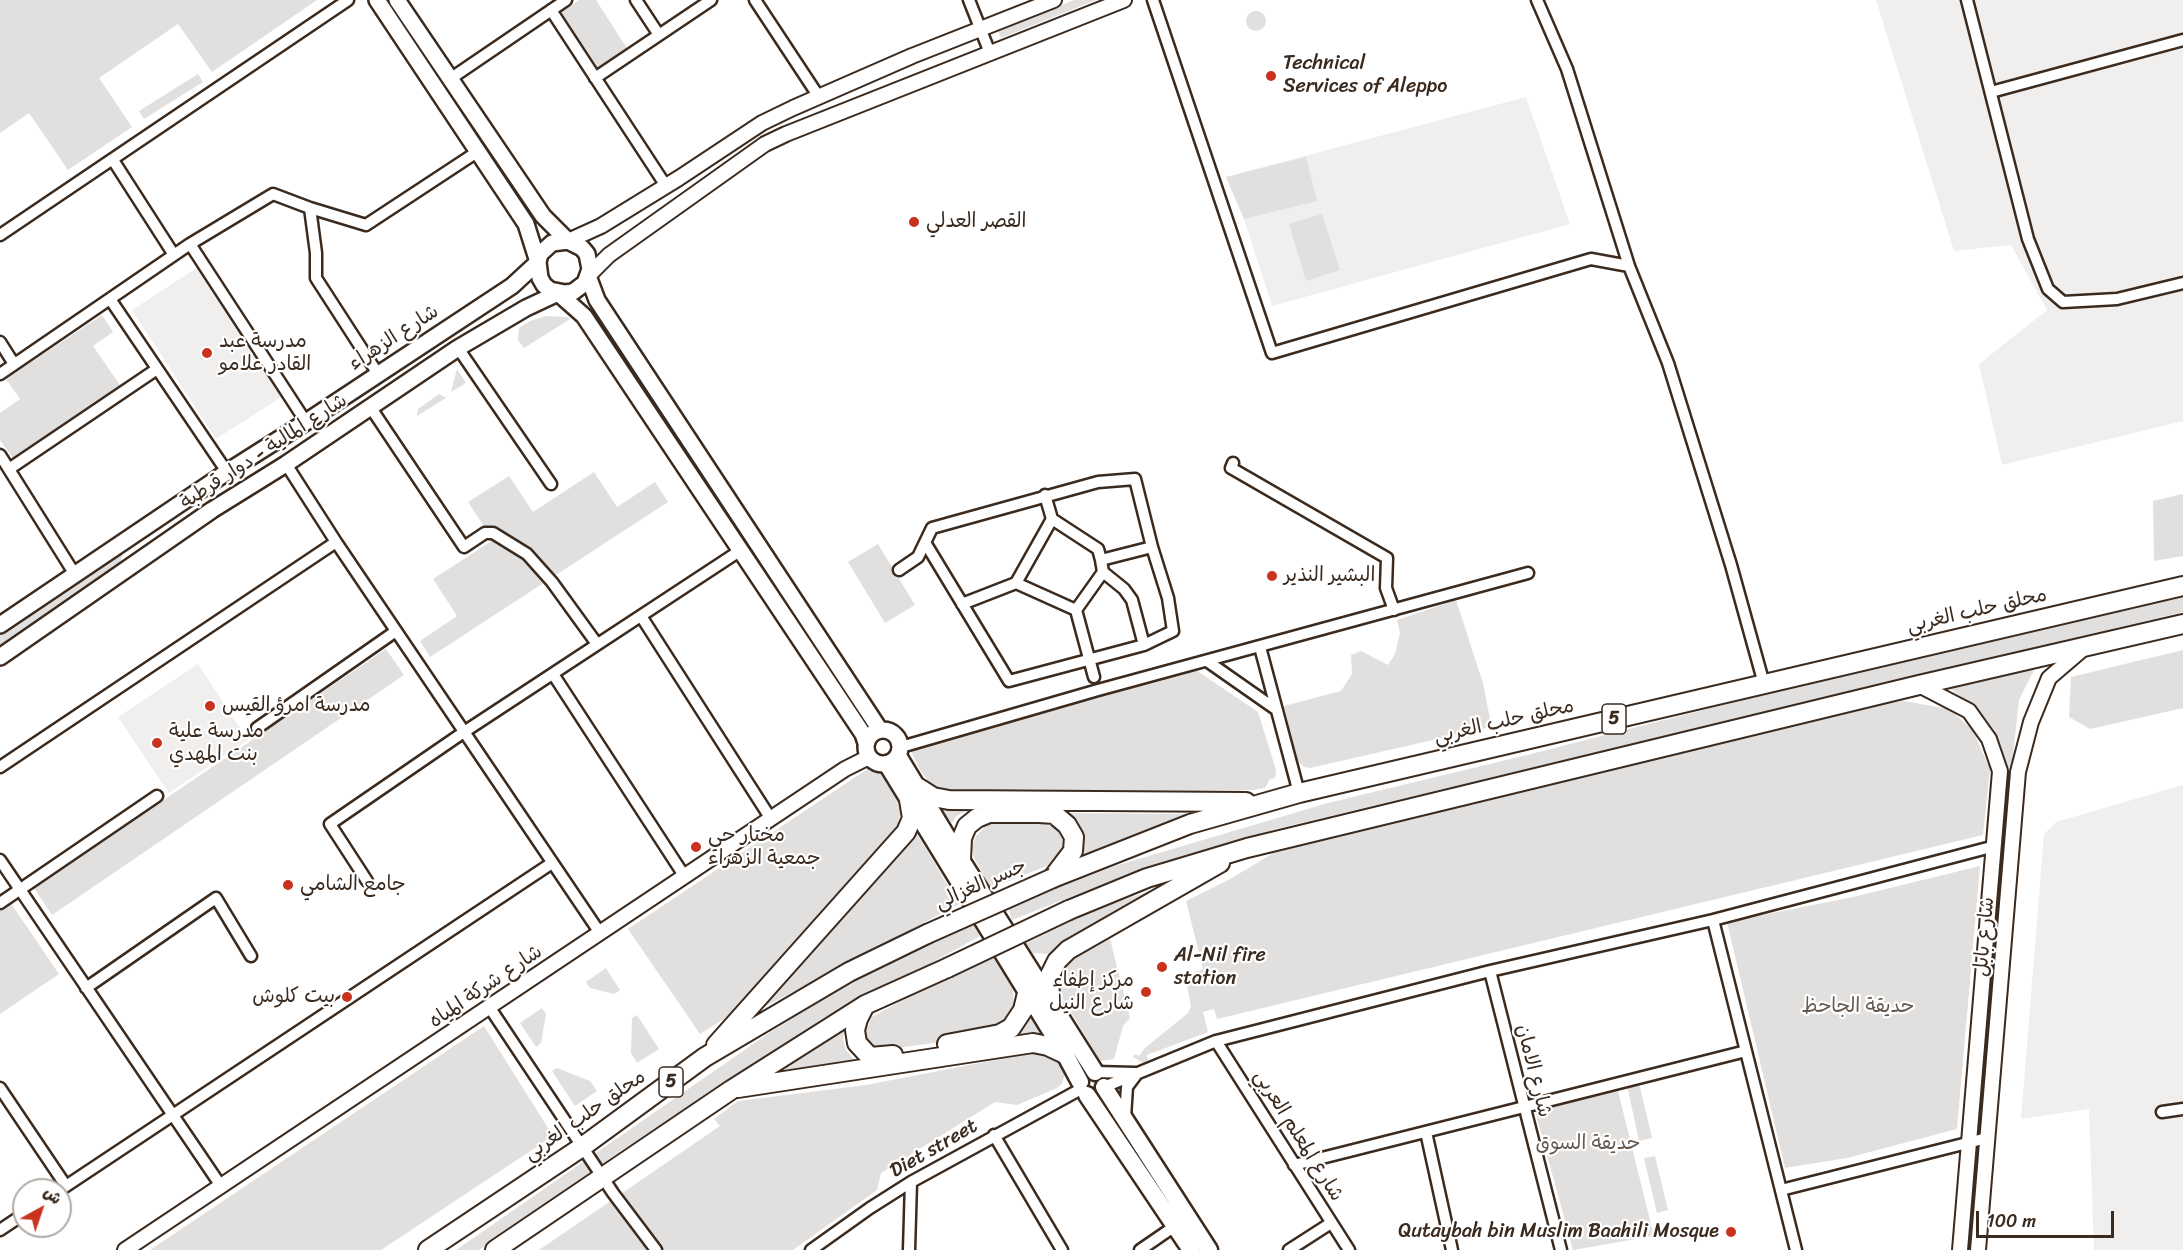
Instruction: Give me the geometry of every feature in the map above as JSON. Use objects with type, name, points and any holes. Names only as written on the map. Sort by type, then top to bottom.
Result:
[{"type":"highway","name":"محلق حلب الغربي","points":[[1053,878],[1190,824],[1299,793],[2183,586]]},
{"type":"highway","name":"5","points":[[495,1250],[731,1090],[865,1005],[1069,910],[1147,878],[1247,848],[1919,685],[2183,624]]},
{"type":"highway","points":[[705,1057],[906,832],[912,818],[914,794],[949,800],[1269,802]]},
{"type":"highway","points":[[961,860],[962,838],[967,826],[977,818],[989,813],[1054,814],[1067,825],[1074,837],[1073,851],[1053,878]]},
{"type":"highway","points":[[1050,998],[1049,977],[1057,961],[1068,950],[1247,848]]},
{"type":"highway","name":"جسر الغزالي","points":[[927,934],[1053,878]]},
{"type":"highway","name":"محلق حلب الغربي","points":[[428,1250],[582,1147],[705,1057],[849,972],[927,934]]},
{"type":"highway","points":[[865,1005],[855,1030],[857,1043],[870,1057],[886,1056],[1000,1034],[1011,1028],[1023,1010],[1028,993]]},
{"type":"highway","points":[[731,1090],[1033,1043],[1048,1046],[1065,1054]]},
{"type":"main road","points":[[377,0],[526,224],[538,262]]},
{"type":"main road","points":[[397,0],[543,216],[568,241]]},
{"type":"main road","points":[[558,293],[573,292],[588,276],[590,269],[587,254],[576,243],[568,241],[552,243],[540,254],[537,270],[544,285],[558,293],[585,316],[863,734],[868,750],[877,763],[895,756]]},
{"type":"main road","name":"شارع الزهراء","points":[[0,625],[226,472],[512,286],[538,262]]},
{"type":"main road","points":[[588,276],[597,300],[880,730]]},
{"type":"main road","name":"شارع المالية - دوار قرطبة","points":[[0,657],[212,510],[286,464],[458,348],[526,308],[558,293]]},
{"type":"main road","points":[[129,537],[143,558]]},
{"type":"main road","points":[[868,750],[871,734],[880,730],[895,734],[895,756],[914,794],[1083,1089],[1191,1250]]},
{"type":"main road","points":[[914,794],[961,860],[1209,1250]]},
{"type":"main road","points":[[1083,1089],[1087,1072],[1100,1079]]},
{"type":"street","points":[[0,235],[348,0]]},
{"type":"street","points":[[450,79],[566,0]]},
{"type":"street","points":[[636,0],[658,35]]},
{"type":"street","points":[[595,78],[711,0]]},
{"type":"street","points":[[755,0],[819,97]]},
{"type":"street","points":[[969,0],[990,53]]},
{"type":"street","points":[[568,241],[601,226],[762,123],[819,97],[1054,0]]},
{"type":"street","points":[[588,276],[609,255],[765,144],[1125,0]]},
{"type":"street","points":[[1153,0],[1272,353],[1591,259],[1629,266]]},
{"type":"street","points":[[1537,0],[1567,69],[1629,266],[1668,363],[1731,565],[1764,684]]},
{"type":"street","points":[[1967,0],[2028,239],[2048,289],[2063,302],[2074,302],[2117,299],[2183,283]]},
{"type":"street","points":[[551,10],[666,186]]},
{"type":"street","points":[[1991,92],[2183,40]]},
{"type":"street","points":[[0,374],[190,244],[273,194],[366,225],[477,152]]},
{"type":"street","points":[[113,160],[174,255]]},
{"type":"street","points":[[310,208],[316,253],[316,278],[378,374]]},
{"type":"street","points":[[190,244],[306,422]]},
{"type":"street","points":[[110,299],[226,472]]},
{"type":"street","points":[[0,342],[14,364]]},
{"type":"street","points":[[458,348],[551,484]]},
{"type":"street","points":[[9,469],[157,369]]},
{"type":"street","points":[[371,408],[464,547],[485,533],[493,533],[527,554],[552,582],[597,644]]},
{"type":"street","points":[[0,455],[74,573]]},
{"type":"street","points":[[1233,463],[1231,468],[1387,558],[1386,588],[1394,610]]},
{"type":"street","points":[[286,464],[336,542],[600,933]]},
{"type":"street","points":[[899,570],[918,557],[932,528],[1098,482],[1135,479],[1168,598],[1173,631],[1144,645],[1009,681],[926,544]]},
{"type":"street","points":[[1045,495],[1052,519],[1098,549],[1103,572],[1124,589],[1132,600],[1138,615],[1144,645]]},
{"type":"street","points":[[962,604],[1016,583],[1052,519]]},
{"type":"street","points":[[0,767],[336,542]]},
{"type":"street","points":[[1101,560],[1152,547]]},
{"type":"street","points":[[368,881],[330,824],[464,732],[741,550]]},
{"type":"street","points":[[1076,610],[1103,572]]},
{"type":"street","points":[[895,756],[1098,690],[1528,573]]},
{"type":"street","points":[[1016,583],[1076,610],[1094,677]]},
{"type":"street","points":[[641,616],[771,819]]},
{"type":"street","points":[[256,728],[396,631]]},
{"type":"street","points":[[1260,647],[1299,793]]},
{"type":"street","name":"شارع بابل","points":[[1978,1250],[2017,783],[2031,722],[2049,678],[2084,648]]},
{"type":"street","points":[[1207,661],[1277,710]]},
{"type":"street","points":[[553,674],[685,877]]},
{"type":"street","points":[[1919,685],[1969,711],[1989,739],[2000,771],[1960,1250]]},
{"type":"street","name":"شارع شركة المياه","points":[[125,1250],[845,770],[868,750]]},
{"type":"street","points":[[2000,781],[2017,783]]},
{"type":"street","points":[[0,903],[157,796]]},
{"type":"street","points":[[1100,1079],[1138,1073],[1216,1041],[1490,971],[1713,920],[1995,846]]},
{"type":"street","points":[[0,860],[221,1186]]},
{"type":"street","points":[[72,1182],[552,862]]},
{"type":"street","points":[[86,988],[216,898],[251,956]]},
{"type":"street","points":[[1713,920],[1796,1250]]},
{"type":"street","name":"شارع الامان","points":[[1490,971],[1561,1250]]},
{"type":"street","points":[[490,1008],[613,1193],[656,1250]]},
{"type":"street","name":"شارع المعلم العربي","points":[[1216,1041],[1349,1250]]},
{"type":"street","points":[[1294,1165],[1746,1051]]},
{"type":"street","points":[[1100,1079],[1138,1073]]},
{"type":"street","points":[[1125,1118],[1127,1087],[1138,1073]]},
{"type":"street","points":[[0,1088],[57,1178]]},
{"type":"street","name":"Diet street","points":[[811,1250],[911,1182],[994,1135],[1083,1089]]},
{"type":"street","points":[[2163,1112],[2183,1109]]},
{"type":"street","points":[[1426,1132],[1452,1250]]},
{"type":"street","points":[[994,1135],[1062,1250]]},
{"type":"street","points":[[1781,1190],[1988,1138]]},
{"type":"street","points":[[909,1250],[911,1182]]},
{"type":"street","points":[[1289,1250],[1332,1223]]},
{"type":"street","points":[[1140,1250],[1176,1226]]},
{"type":"shaded area","points":[[1876,0],[2183,0],[2183,421],[2002,465],[1979,364],[2047,310],[2011,245],[1954,251]]},
{"type":"shaded area","points":[[1526,97],[1570,224],[1272,306],[1244,219],[1226,177]]},
{"type":"shaded area","name":"مدرسة عبد القادر علامو","points":[[198,267],[283,396],[216,439],[132,310]]},
{"type":"shaded area","points":[[198,664],[248,740],[169,793],[118,717]]},
{"type":"shaded area","points":[[2183,785],[2183,1250],[2094,1250],[2089,1109],[2021,1119],[2044,834],[2056,822]]},
{"type":"green space","points":[[0,0],[317,0],[212,72],[178,24],[99,78],[132,127],[68,170],[29,113],[0,133]]},
{"type":"green space","points":[[579,0],[596,0],[628,50],[598,69],[561,12]]},
{"type":"green space","points":[[1074,0],[1096,0],[1001,38],[998,31]]},
{"type":"green space","points":[[1252,11],[1260,11],[1266,17],[1266,25],[1260,31],[1252,31],[1246,25],[1246,17]]},
{"type":"green space","points":[[198,74],[203,82],[144,119],[139,111]]},
{"type":"green space","points":[[1306,157],[1317,201],[1244,219],[1226,177]]},
{"type":"green space","points":[[1322,214],[1340,270],[1306,281],[1289,224]]},
{"type":"green space","points":[[102,315],[113,332],[93,346],[122,388],[14,460],[0,440],[0,413],[20,399],[6,379]]},
{"type":"green space","points":[[546,316],[570,319],[524,348],[518,340],[519,328],[530,321]]},
{"type":"green space","points":[[457,369],[466,383],[451,392]]},
{"type":"green space","points":[[439,394],[446,398],[417,416],[418,409]]},
{"type":"green space","points":[[594,472],[617,507],[655,482],[668,502],[430,657],[420,641],[457,616],[433,579],[493,540],[468,502],[509,476],[533,512]]},
{"type":"green space","points":[[2183,494],[2183,556],[2154,561],[2153,501]]},
{"type":"green space","points":[[878,544],[915,605],[885,623],[848,562]]},
{"type":"green space","points":[[116,555],[123,555],[120,562],[0,646],[0,636]]},
{"type":"green space","points":[[2183,596],[2183,612],[1276,829],[1101,885],[1012,920],[1008,907],[1115,866],[1328,803],[1766,694]]},
{"type":"green space","points":[[1456,600],[1483,683],[1490,727],[1310,768],[1304,767],[1298,761],[1284,706],[1341,691],[1352,674],[1351,655],[1361,651],[1388,665],[1395,654],[1400,633],[1397,620]]},
{"type":"green space","points":[[386,649],[404,675],[52,915],[34,888]]},
{"type":"green space","points":[[2183,650],[2183,708],[2090,729],[2069,717],[2071,677]]},
{"type":"green space","points":[[1193,668],[1258,712],[1276,770],[1275,778],[1270,779],[1265,788],[957,795],[930,783],[920,770],[911,751]]},
{"type":"green space","points":[[2035,668],[2019,700],[2011,774],[1995,731],[1980,711],[1948,687]]},
{"type":"green space","points":[[1904,701],[1949,709],[1972,729],[1990,769],[1983,835],[1217,1019],[1214,1009],[1203,1012],[1208,1032],[1147,1055],[1148,1061],[1143,1063],[1133,1057],[1135,1054],[1139,1056],[1145,1048],[1188,1013],[1191,1006],[1185,976],[1203,969],[1186,901],[1230,879],[1275,852],[1837,710]]},
{"type":"green space","points":[[869,768],[877,768],[895,796],[901,811],[897,826],[727,1017],[700,1034],[628,929]]},
{"type":"green space","points":[[936,802],[968,809],[957,816],[952,823]]},
{"type":"green space","points":[[1061,813],[1202,814],[1078,856]]},
{"type":"green space","points":[[1038,822],[1054,827],[1063,841],[1062,853],[1057,862],[991,888],[974,858],[972,846],[976,836],[989,823]]},
{"type":"green space","points":[[917,834],[959,904],[755,1012]]},
{"type":"green space","name":"حديقة الجاحظ","points":[[1980,866],[1957,1129],[1847,1158],[1785,1168],[1727,922],[1853,897]]},
{"type":"green space","points":[[1193,876],[1048,954],[1032,953],[1025,944],[1094,910]]},
{"type":"green space","points":[[10,902],[59,974],[0,1014],[0,908]]},
{"type":"green space","points":[[973,920],[980,936],[825,1017],[616,1154],[479,1250],[456,1250],[769,1033],[857,979]]},
{"type":"green space","points":[[1110,939],[1130,1018],[1123,1026],[1114,1059],[1100,1061],[1057,985],[1058,977],[1068,962]]},
{"type":"green space","points":[[993,954],[1013,990],[1014,1008],[999,1031],[958,1040],[880,1050],[872,1047],[865,1033],[872,1017],[939,980]]},
{"type":"green space","points":[[606,968],[620,990],[614,994],[590,988],[586,982]]},
{"type":"green space","points":[[542,1008],[546,1014],[541,1043],[536,1047],[520,1023]]},
{"type":"green space","points":[[1027,1009],[1046,1040],[1005,1041]]},
{"type":"green space","points":[[637,1015],[659,1049],[637,1063],[631,1053],[632,1018]]},
{"type":"green space","points":[[484,1026],[553,1136],[381,1250],[150,1250]]},
{"type":"green space","points":[[845,1030],[843,1038],[846,1050],[860,1067],[768,1078]]},
{"type":"green space","points":[[1026,1054],[1039,1054],[1056,1061],[1065,1073],[1062,1084],[1017,1105],[995,1102],[881,1173],[877,1190],[793,1250],[539,1250],[720,1126],[714,1119],[738,1101],[866,1085]]},
{"type":"green space","points":[[557,1068],[590,1081],[597,1091],[575,1106],[552,1071]]},
{"type":"green space","points":[[1639,1083],[1652,1138],[1639,1141],[1627,1085]]},
{"type":"green space","name":"حديقة السوق","points":[[1618,1091],[1654,1236],[1573,1250],[1535,1111]]},
{"type":"green space","points":[[1655,1156],[1668,1210],[1657,1213],[1644,1158]]},
{"type":"place","name":"Technical Services of Aleppo","points":[[1271,76]]},
{"type":"place","name":"القصر العدلي","points":[[914,222]]},
{"type":"place","name":"مدرسة عبد القادر علامو","points":[[207,353]]},
{"type":"place","name":"البشير النذير","points":[[1272,576]]},
{"type":"place","name":"مدرسة امرؤ القيس","points":[[210,706]]},
{"type":"place","name":"مدرسة علية بنت المهدي","points":[[157,743]]},
{"type":"place","name":"مختار حي جمعية الزهراء","points":[[696,847]]},
{"type":"place","name":"جامع الشامي","points":[[288,885]]},
{"type":"place","name":"Al-Nil fire station","points":[[1162,967]]},
{"type":"place","name":"مركز إطفاء شارع النيل","points":[[1146,992]]},
{"type":"place","name":"بيت كلوش","points":[[347,997]]},
{"type":"place","name":"Qutaybah bin Muslim Baahili Mosque","points":[[1731,1232]]}]
